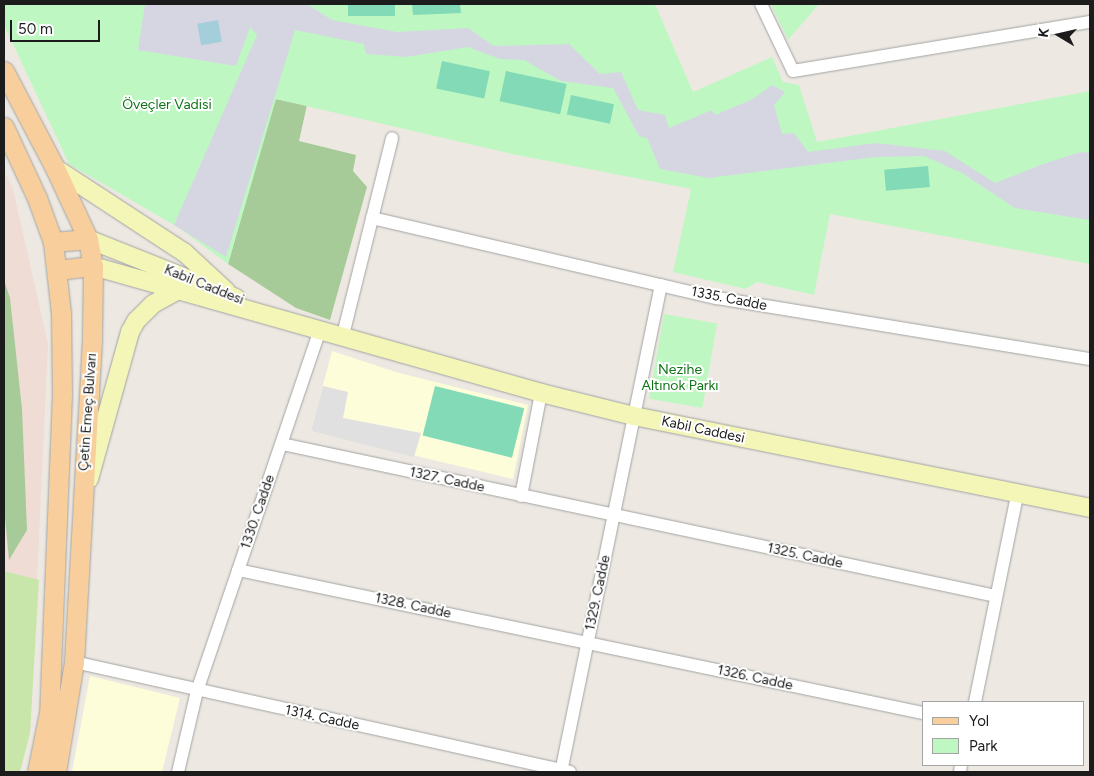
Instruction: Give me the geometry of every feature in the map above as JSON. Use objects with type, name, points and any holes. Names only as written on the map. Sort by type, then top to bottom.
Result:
[{"type":"main road","name":"Çetin Emeç Bulvarı","points":[[4,71],[55,168],[88,239],[93,266],[92,340],[74,662],[56,772]]},
{"type":"main road","name":"Çetin Emeç Bulvarı","points":[[4,127],[37,198],[53,242],[58,270],[62,394],[50,690],[47,731],[37,772]]},
{"type":"main road","points":[[55,168],[185,253],[232,296]]},
{"type":"main road","points":[[53,242],[88,239]]},
{"type":"main road","name":"Kabil Caddesi","points":[[88,239],[319,333]]},
{"type":"main road","points":[[58,270],[93,266]]},
{"type":"main road","name":"Kabil Caddesi","points":[[93,266],[319,333],[540,394],[634,416],[1017,495],[1090,508]]},
{"type":"main road","points":[[82,504],[130,332],[136,321],[153,304],[176,291]]},
{"type":"street","points":[[762,4],[792,71],[1090,22]]},
{"type":"street","points":[[342,339],[392,138]]},
{"type":"street","name":"1335. Cadde","points":[[372,218],[717,298],[1090,359]]},
{"type":"street","name":"1329. Cadde","points":[[564,772],[588,642],[661,285]]},
{"type":"street","name":"1330. Cadde","points":[[178,772],[197,690],[319,333]]},
{"type":"street","points":[[520,496],[540,394]]},
{"type":"street","name":"1327. Cadde","points":[[282,444],[613,517]]},
{"type":"street","points":[[974,701],[1017,495]]},
{"type":"street","name":"1325. Cadde","points":[[613,517],[996,596]]},
{"type":"street","name":"1328. Cadde","points":[[238,570],[588,642]]},
{"type":"street","name":"1326. Cadde","points":[[588,642],[922,713]]},
{"type":"street","name":"1314. Cadde","points":[[74,662],[564,772]]},
{"type":"shaded area","points":[[145,4],[307,4],[332,20],[397,32],[468,28],[494,46],[569,44],[600,74],[621,72],[638,110],[665,115],[669,128],[712,110],[715,115],[753,99],[772,85],[785,92],[774,105],[782,134],[794,133],[808,152],[876,143],[945,151],[995,183],[1043,164],[1081,152],[1090,153],[1090,220],[1015,208],[962,173],[924,156],[876,157],[709,178],[660,169],[647,138],[639,136],[613,88],[561,81],[524,60],[500,59],[468,47],[406,57],[366,54],[364,44],[295,30],[226,257],[174,225],[257,35],[250,27],[236,66],[138,50]]},
{"type":"shaded area","points":[[4,171],[13,189],[48,344],[30,733],[17,772],[4,772]]},
{"type":"shaded area","points":[[332,351],[399,373],[528,405],[513,479],[311,431]]},
{"type":"shaded area","points":[[323,386],[348,392],[343,418],[421,433],[414,457],[311,431]]},
{"type":"shaded area","points":[[90,676],[180,698],[162,772],[72,772]]},
{"type":"green space","name":"Öveçler Vadisi","points":[[4,4],[655,4],[693,92],[772,57],[783,82],[799,85],[817,142],[1090,91],[1090,264],[830,214],[814,295],[757,282],[746,289],[673,272],[691,189],[512,154],[276,99],[228,264],[179,228],[69,164],[4,25]]},
{"type":"green space","points":[[348,4],[395,4],[395,16],[348,16]]},
{"type":"green space","points":[[412,4],[460,4],[461,13],[413,15]]},
{"type":"green space","points":[[771,4],[819,4],[788,40]]},
{"type":"green space","points":[[442,61],[490,71],[484,99],[436,88]]},
{"type":"green space","points":[[506,71],[567,84],[560,114],[500,101]]},
{"type":"green space","points":[[571,95],[614,104],[610,124],[567,115]]},
{"type":"green space","points":[[275,99],[307,105],[299,141],[356,155],[353,171],[367,187],[330,320],[296,308],[228,264]]},
{"type":"green space","points":[[928,166],[930,187],[886,191],[884,170]]},
{"type":"green space","points":[[4,280],[10,298],[22,409],[27,530],[9,560],[4,506]]},
{"type":"green space","name":"Nezihe Altınok Parkı","points":[[664,314],[717,323],[702,408],[649,399]]},
{"type":"green space","points":[[435,386],[524,408],[512,458],[423,435]]},
{"type":"green space","points":[[4,571],[39,580],[30,733],[20,772],[4,772]]},
{"type":"water","points":[[218,20],[222,42],[201,45],[197,24]]}]
